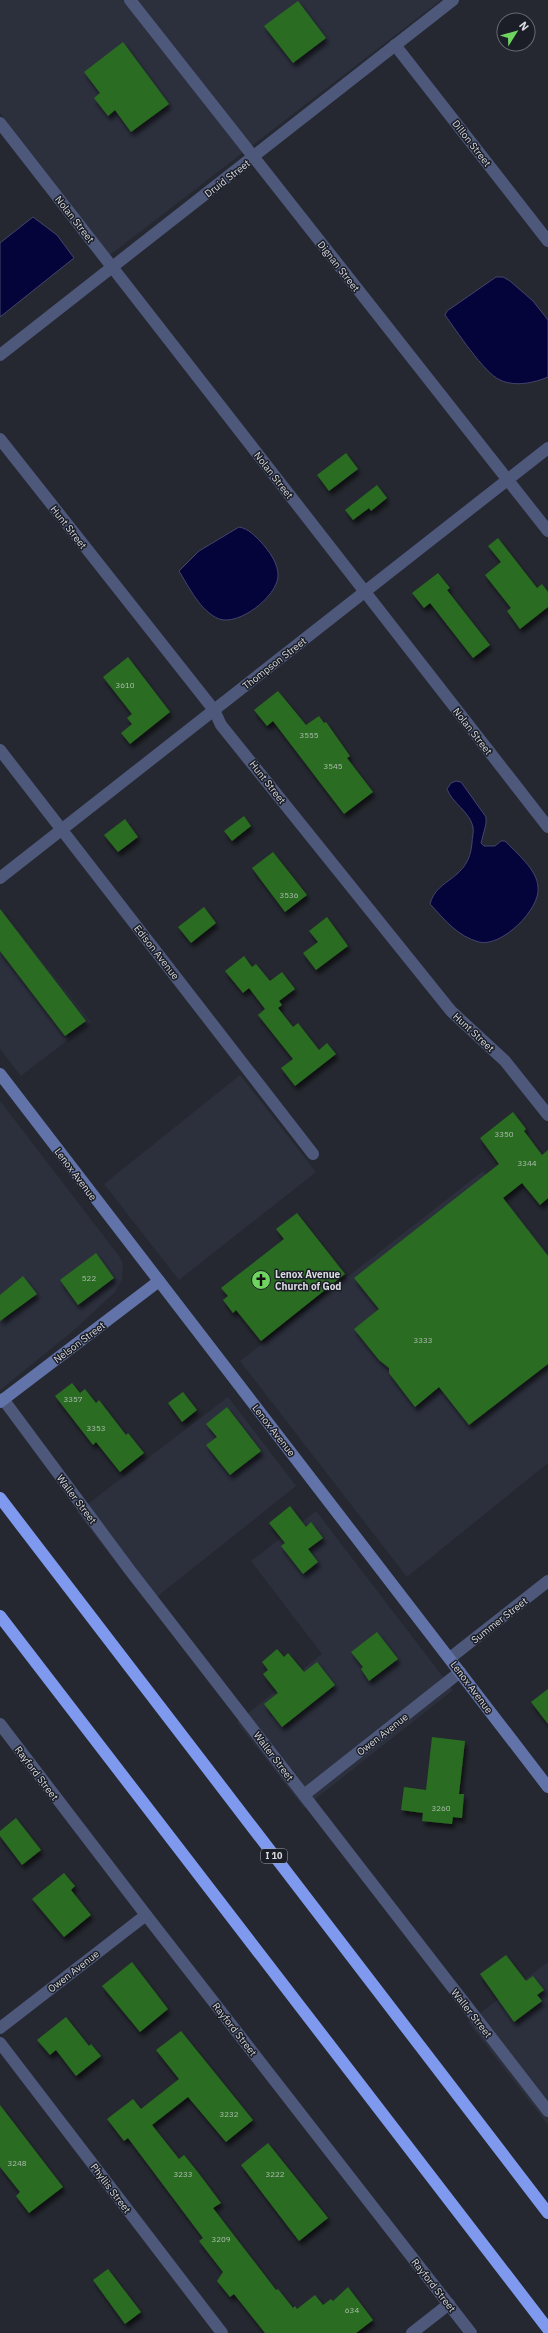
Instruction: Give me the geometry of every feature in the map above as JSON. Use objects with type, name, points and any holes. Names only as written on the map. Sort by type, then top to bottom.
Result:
[{"type":"highway","name":"I 10","points":[[0,1498],[548,2214]]},
{"type":"highway","points":[[0,1616],[548,2329]]},
{"type":"highway","points":[[530,2306],[547,2333]]},
{"type":"street","name":"Dignan Street","points":[[130,0],[548,531]]},
{"type":"street","name":"Druid Street","points":[[0,355],[453,0]]},
{"type":"street","name":"Dillon Street","points":[[395,45],[548,242]]},
{"type":"street","name":"Nolan Street","points":[[0,123],[548,827]]},
{"type":"street","name":"Hunt Street","points":[[0,439],[214,710],[220,725],[401,951],[451,1011],[506,1061],[548,1115]]},
{"type":"street","name":"Thompson Street","points":[[0,878],[548,448]]},
{"type":"street","name":"Edison Avenue","points":[[0,750],[313,1154]]},
{"type":"street","name":"Lenox Avenue","points":[[0,1074],[548,1787]]},
{"type":"street","name":"Nelson Street","points":[[1,1400],[159,1281]]},
{"type":"street","name":"Waller Street","points":[[1,1400],[129,1569],[548,2111]]},
{"type":"street","name":"Summer Street","points":[[450,1658],[548,1581]]},
{"type":"street","name":"Owen Avenue","points":[[304,1795],[460,1672]]},
{"type":"street","name":"Rayford Street","points":[[0,1724],[146,1915],[471,2333]]},
{"type":"street","name":"Owen Avenue","points":[[0,2028],[146,1915]]},
{"type":"street","name":"Phyllis Street","points":[[0,2043],[222,2333]]},
{"type":"street","points":[[412,2333],[449,2304]]},
{"type":"shaded area","points":[[0,0],[441,0],[110,255],[0,113]]},
{"type":"shaded area","points":[[33,217],[57,235],[74,258],[0,317],[0,243]]},
{"type":"shaded area","points":[[496,277],[503,277],[510,281],[533,301],[548,320],[548,377],[537,381],[518,384],[506,382],[493,376],[478,360],[445,315],[447,311]]},
{"type":"shaded area","points":[[239,527],[246,529],[267,549],[277,567],[278,577],[276,585],[271,593],[255,608],[236,618],[227,620],[219,619],[201,605],[179,571],[199,551]]},
{"type":"shaded area","points":[[456,781],[461,782],[486,817],[486,824],[481,843],[484,846],[495,846],[501,841],[505,841],[530,868],[537,880],[537,896],[533,906],[526,916],[508,933],[498,939],[488,942],[479,942],[464,936],[452,927],[430,904],[439,888],[459,872],[465,865],[470,855],[473,827],[465,812],[449,794],[447,789],[451,783]]},
{"type":"shaded area","points":[[0,908],[91,1022],[21,1076],[0,1049]]},
{"type":"shaded area","points":[[240,1075],[316,1172],[179,1280],[104,1184]]},
{"type":"shaded area","points":[[0,1101],[123,1263],[122,1279],[115,1292],[74,1330],[0,1390]]},
{"type":"shaded area","points":[[483,1171],[548,1254],[548,1463],[407,1577],[240,1361]]},
{"type":"shaded area","points":[[228,1397],[296,1486],[148,1604],[77,1512]]},
{"type":"shaded area","points":[[316,1511],[453,1690],[304,1808],[237,1722],[322,1654],[251,1561]]},
{"type":"shaded area","points":[[548,1962],[548,2125],[468,2022]]},
{"type":"building","points":[[298,1],[326,38],[293,63],[264,26]]},
{"type":"building","points":[[123,42],[169,104],[131,132],[115,110],[108,116],[94,98],[100,93],[84,72]]},
{"type":"building","points":[[346,453],[358,469],[329,491],[317,475]]},
{"type":"building","points":[[377,485],[387,498],[371,511],[369,508],[353,520],[345,510]]},
{"type":"building","points":[[498,538],[537,588],[542,584],[548,592],[548,607],[520,629],[507,611],[511,608],[485,575],[501,562],[488,546]]},
{"type":"building","points":[[438,573],[450,588],[447,590],[490,645],[473,658],[430,603],[424,608],[412,593]]},
{"type":"building","points":[[128,657],[170,712],[130,744],[121,733],[132,724],[127,718],[132,714],[103,677]]},
{"type":"building","points":[[278,691],[306,725],[319,716],[324,723],[326,722],[350,756],[347,758],[373,792],[344,814],[273,721],[267,726],[254,710]]},
{"type":"building","points":[[244,816],[251,826],[232,841],[224,831]]},
{"type":"building","points":[[125,819],[138,837],[118,852],[104,835]]},
{"type":"building","points":[[273,852],[307,895],[285,912],[252,868]]},
{"type":"building","points":[[204,907],[216,923],[191,943],[178,927]]},
{"type":"building","points":[[0,909],[86,1021],[65,1036],[0,951]]},
{"type":"building","points":[[327,917],[348,946],[316,970],[303,953],[318,942],[309,931]]},
{"type":"building","points":[[244,956],[252,967],[256,964],[270,981],[282,972],[295,989],[279,1001],[282,1005],[278,1008],[293,1027],[298,1023],[319,1050],[327,1043],[336,1054],[295,1086],[281,1068],[293,1059],[258,1015],[265,1009],[249,988],[243,993],[225,971]]},
{"type":"building","points":[[513,1112],[526,1129],[524,1131],[542,1155],[548,1150],[548,1198],[540,1205],[522,1183],[503,1198],[548,1256],[548,1364],[469,1425],[439,1387],[415,1407],[389,1373],[389,1368],[379,1360],[354,1329],[379,1309],[354,1278],[499,1164],[480,1138]]},
{"type":"building","points":[[297,1213],[345,1274],[261,1341],[236,1310],[233,1313],[223,1300],[228,1296],[221,1288],[284,1239],[276,1229]]},
{"type":"building","points":[[96,1253],[114,1278],[78,1305],[60,1280]]},
{"type":"building","points":[[23,1276],[37,1294],[0,1321],[0,1295]]},
{"type":"building","points":[[72,1383],[80,1393],[85,1389],[96,1403],[99,1400],[126,1435],[128,1433],[144,1453],[120,1472],[96,1442],[93,1445],[55,1396]]},
{"type":"building","points":[[183,1392],[197,1410],[182,1422],[168,1403]]},
{"type":"building","points":[[227,1407],[261,1451],[230,1475],[206,1445],[217,1437],[206,1424]]},
{"type":"building","points":[[290,1506],[306,1527],[311,1522],[323,1538],[308,1549],[318,1562],[303,1574],[281,1546],[285,1543],[269,1523]]},
{"type":"building","points":[[377,1632],[398,1659],[369,1681],[361,1669],[363,1667],[351,1652]]},
{"type":"building","points":[[277,1649],[284,1657],[288,1653],[304,1672],[317,1662],[335,1685],[282,1727],[264,1704],[278,1693],[263,1674],[268,1670],[262,1662]]},
{"type":"building","points":[[548,1689],[548,1724],[531,1702]]},
{"type":"building","points":[[432,1737],[465,1741],[459,1794],[464,1794],[462,1818],[453,1817],[452,1824],[422,1821],[423,1813],[401,1810],[404,1787],[426,1790]]},
{"type":"building","points":[[16,1818],[41,1850],[22,1865],[0,1836],[0,1831]]},
{"type":"building","points":[[64,1873],[75,1886],[71,1890],[91,1915],[64,1937],[32,1899]]},
{"type":"building","points":[[506,1955],[526,1981],[533,1976],[544,1990],[537,1995],[542,2001],[514,2022],[480,1974]]},
{"type":"building","points":[[132,1962],[168,2009],[140,2032],[102,1986]]},
{"type":"building","points":[[66,2017],[89,2046],[91,2044],[101,2056],[76,2076],[56,2050],[50,2055],[37,2040]]},
{"type":"building","points":[[181,2031],[253,2120],[226,2142],[188,2097],[152,2125],[179,2159],[184,2155],[197,2171],[221,2203],[213,2208],[276,2290],[278,2289],[293,2308],[295,2306],[297,2309],[315,2295],[323,2305],[331,2299],[333,2301],[348,2287],[373,2320],[356,2333],[265,2333],[234,2294],[230,2297],[217,2281],[223,2272],[199,2241],[203,2238],[128,2138],[124,2141],[107,2119],[133,2099],[141,2109],[179,2079],[156,2050]]},
{"type":"building","points":[[0,2105],[63,2187],[29,2213],[16,2196],[20,2192],[0,2167]]},
{"type":"building","points":[[268,2143],[328,2218],[299,2241],[241,2165]]},
{"type":"building","points":[[108,2269],[141,2312],[125,2324],[93,2280]]},
{"type":"place","name":"Lenox Avenue Church of God","points":[[261,1280]]}]
